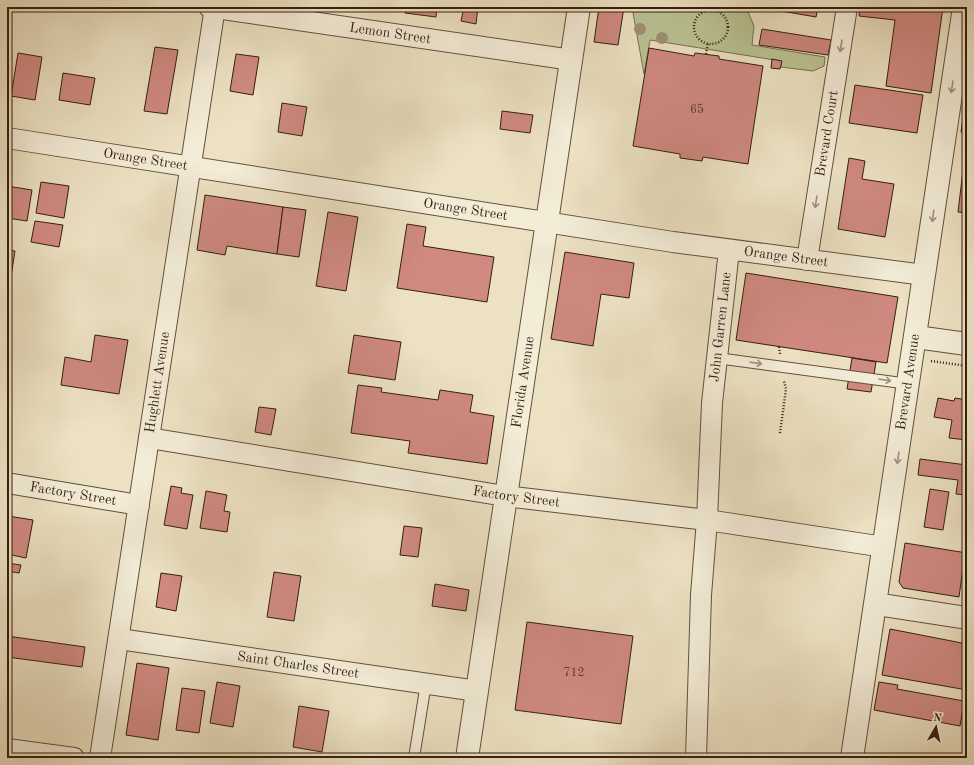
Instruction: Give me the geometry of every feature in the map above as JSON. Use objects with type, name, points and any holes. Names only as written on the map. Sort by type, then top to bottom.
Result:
[{"type":"street","name":"Lemon Street","points":[[213,7],[572,60]]},
{"type":"street","name":"Hughlett Avenue","points":[[100,758],[191,166],[213,7]]},
{"type":"street","name":"Florida Avenue","points":[[467,758],[579,7]]},
{"type":"street","name":"Brevard Court","points":[[808,260],[847,7]]},
{"type":"street","name":"Brevard Avenue","points":[[852,758],[909,384],[964,7]]},
{"type":"street","name":"Orange Street","points":[[7,138],[729,250],[924,276]]},
{"type":"street","name":"John Garren Lane","points":[[696,758],[701,595],[707,520],[712,403],[729,250]]},
{"type":"street","points":[[916,337],[967,344]]},
{"type":"street","name":"Factory Street","points":[[149,438],[505,496],[707,520],[884,547]]},
{"type":"street","name":"Factory Street","points":[[7,482],[139,505]]},
{"type":"street","points":[[876,604],[967,618]]},
{"type":"street","name":"Saint Charles Street","points":[[119,639],[476,691]]},
{"type":"street","points":[[7,749],[74,758]]},
{"type":"lane","points":[[717,358],[909,384]]},
{"type":"lane","points":[[414,758],[426,683]]},
{"type":"path","points":[[708,9],[721,13],[727,22],[728,28],[723,38],[718,42],[708,43],[699,38],[694,28],[696,18],[708,9]]},
{"type":"path","points":[[706,54],[708,43]]},
{"type":"path","points":[[779,347],[786,389],[780,433]]},
{"type":"path","points":[[926,361],[967,366]]},
{"type":"green space","points":[[632,7],[746,7],[754,26],[752,45],[825,57],[824,66],[813,71],[781,67],[781,61],[650,40],[644,74]]},
{"type":"building","points":[[406,7],[437,7],[436,17],[405,13]]},
{"type":"building","points":[[464,7],[478,7],[476,24],[461,21]]},
{"type":"building","points":[[599,7],[624,7],[618,45],[594,42]]},
{"type":"building","points":[[758,7],[818,7],[816,17]]},
{"type":"building","points":[[860,7],[943,7],[931,93],[886,86],[895,20],[859,16]]},
{"type":"building","points":[[762,29],[831,40],[828,55],[759,45]]},
{"type":"building","points":[[155,47],[178,50],[167,114],[144,111]]},
{"type":"building","points":[[649,48],[694,56],[695,53],[719,56],[719,59],[763,66],[748,164],[703,157],[702,161],[680,158],[680,154],[633,146]]},
{"type":"building","points":[[18,53],[42,57],[35,100],[11,96]]},
{"type":"building","points":[[236,54],[259,57],[253,95],[230,91]]},
{"type":"building","points":[[772,59],[782,61],[780,69],[771,68]]},
{"type":"building","points":[[63,73],[95,78],[90,105],[59,100]]},
{"type":"building","points":[[855,85],[923,95],[917,133],[849,123]]},
{"type":"building","points":[[967,89],[967,133],[961,132]]},
{"type":"building","points":[[282,103],[307,107],[302,136],[278,132]]},
{"type":"building","points":[[502,111],[533,115],[530,133],[500,129]]},
{"type":"building","points":[[967,137],[967,213],[958,212]]},
{"type":"building","points":[[849,158],[865,161],[862,179],[894,184],[885,237],[838,229]]},
{"type":"building","points":[[41,182],[69,186],[64,218],[36,213]]},
{"type":"building","points":[[7,186],[32,190],[27,221],[7,218]]},
{"type":"building","points":[[205,195],[283,207],[277,254],[227,246],[225,255],[197,250]]},
{"type":"building","points":[[283,207],[306,210],[299,257],[277,254]]},
{"type":"building","points":[[328,212],[358,217],[346,291],[316,286]]},
{"type":"building","points":[[35,221],[63,225],[59,247],[31,242]]},
{"type":"building","points":[[407,224],[426,227],[423,246],[494,257],[487,302],[397,288]]},
{"type":"building","points":[[7,250],[15,251],[11,277],[7,277]]},
{"type":"building","points":[[565,252],[634,263],[629,298],[601,294],[593,346],[551,339]]},
{"type":"building","points":[[746,273],[898,297],[887,363],[736,340]]},
{"type":"building","points":[[95,335],[128,340],[119,394],[61,385],[65,357],[91,362]]},
{"type":"building","points":[[354,335],[401,342],[395,380],[348,373]]},
{"type":"building","points":[[852,358],[876,362],[871,392],[847,389]]},
{"type":"building","points":[[358,385],[382,388],[381,392],[438,400],[440,390],[473,395],[470,412],[494,416],[487,464],[408,453],[410,441],[351,433]]},
{"type":"building","points":[[938,398],[954,401],[955,398],[967,400],[967,440],[949,438],[952,420],[934,417]]},
{"type":"building","points":[[259,407],[276,409],[271,435],[255,432]]},
{"type":"building","points":[[920,459],[967,465],[967,495],[956,494],[958,480],[918,475]]},
{"type":"building","points":[[171,486],[182,488],[181,493],[193,495],[187,529],[164,525]]},
{"type":"building","points":[[930,489],[949,492],[943,530],[924,527]]},
{"type":"building","points":[[206,491],[227,495],[224,511],[230,512],[227,532],[200,528]]},
{"type":"building","points":[[8,516],[33,520],[26,558],[7,554]]},
{"type":"building","points":[[404,526],[422,528],[418,557],[400,555]]},
{"type":"building","points":[[905,543],[967,553],[967,569],[963,568],[959,597],[903,588],[899,582]]},
{"type":"building","points":[[7,563],[21,565],[19,573],[7,571]]},
{"type":"building","points":[[274,572],[301,576],[294,621],[267,617]]},
{"type":"building","points":[[161,573],[182,576],[176,611],[156,607]]},
{"type":"building","points":[[435,584],[469,590],[466,611],[432,606]]},
{"type":"building","points":[[527,622],[633,636],[621,724],[515,710]]},
{"type":"building","points":[[890,629],[967,644],[967,690],[882,675]]},
{"type":"building","points":[[7,636],[85,647],[82,667],[7,657]]},
{"type":"building","points":[[137,663],[169,668],[158,740],[126,735]]},
{"type":"building","points":[[217,682],[240,686],[233,727],[210,723]]},
{"type":"building","points":[[879,682],[898,685],[897,689],[964,701],[960,726],[874,710]]},
{"type":"building","points":[[182,688],[205,691],[199,733],[176,730]]},
{"type":"building","points":[[299,706],[329,711],[322,752],[293,747]]},
{"type":"building","points":[[872,754],[892,758],[871,758]]}]
